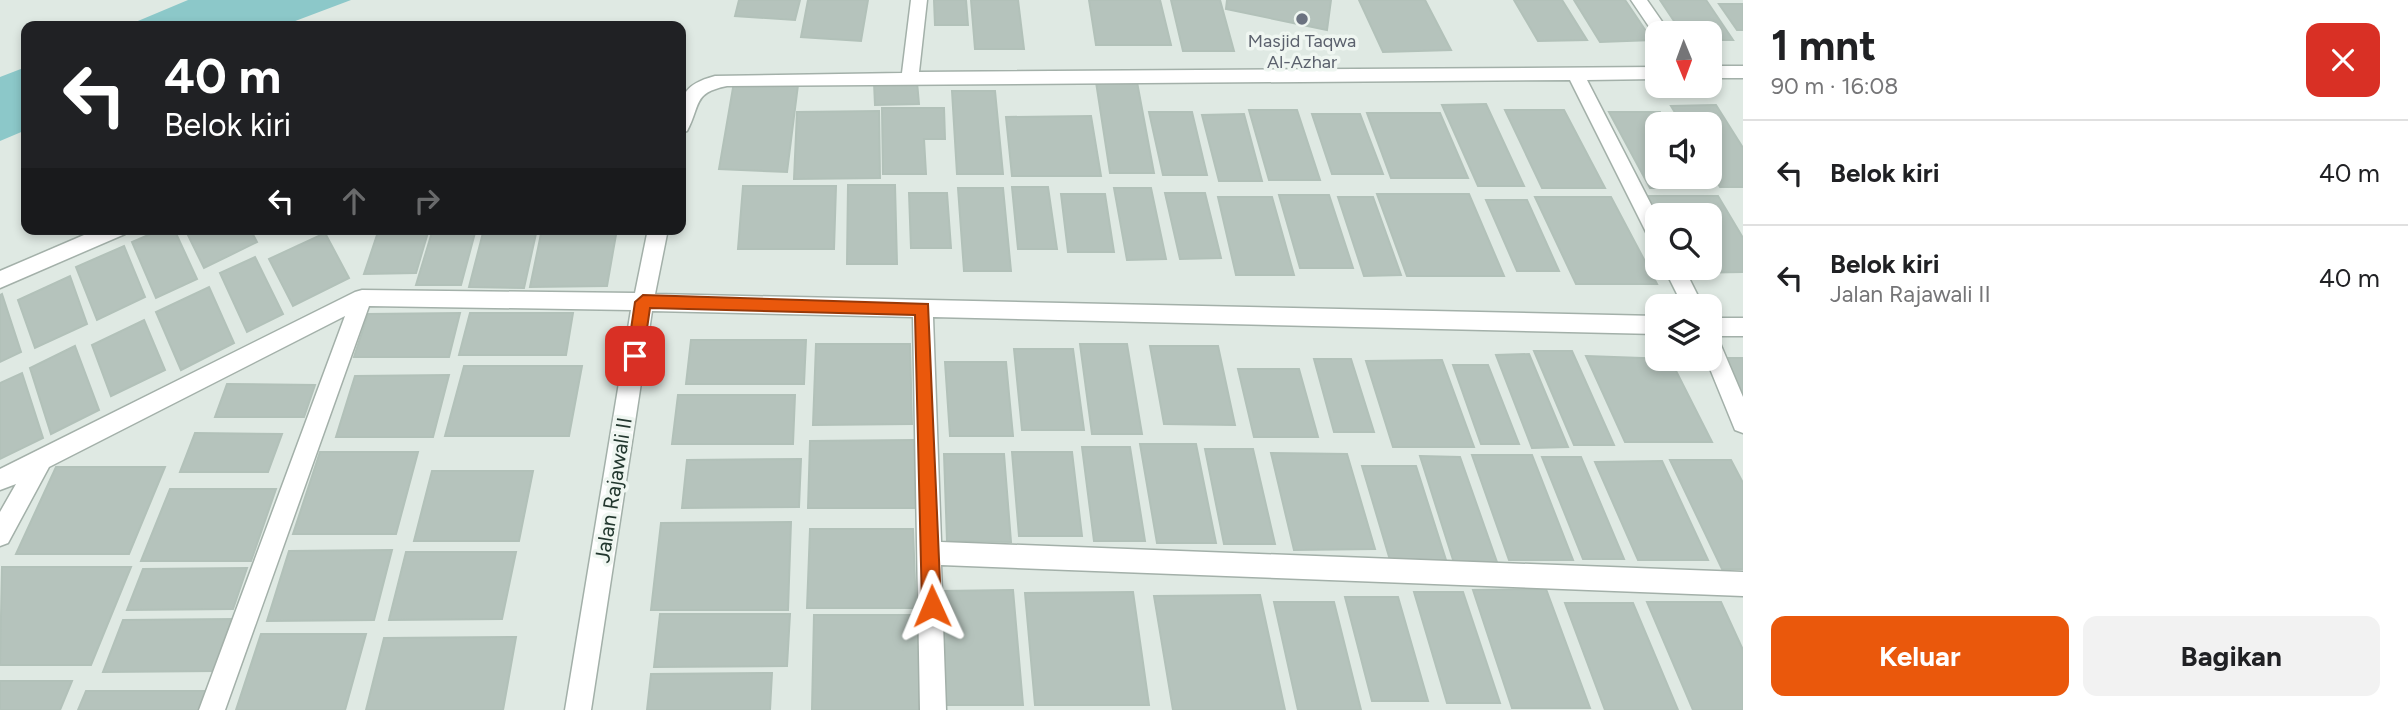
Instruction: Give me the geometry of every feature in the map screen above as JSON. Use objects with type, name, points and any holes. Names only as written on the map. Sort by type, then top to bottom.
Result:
[{"type":"street","points":[[910,76],[919,0]]},
{"type":"street","points":[[1639,0],[1654,21]]},
{"type":"street","points":[[1722,72],[1743,72]]},
{"type":"street","points":[[686,110],[695,89],[705,83],[727,80],[910,76],[1645,73]]},
{"type":"street","points":[[1576,74],[1645,211]]},
{"type":"street","points":[[0,280],[104,235]]},
{"type":"street","name":"Jalan Rajawali II","points":[[578,710],[643,302],[657,235]]},
{"type":"street","points":[[212,710],[362,298]]},
{"type":"street","points":[[0,480],[362,298],[1645,325]]},
{"type":"street","points":[[923,309],[933,710]]},
{"type":"street","points":[[1722,327],[1743,327]]},
{"type":"street","points":[[1722,371],[1743,423]]},
{"type":"street","points":[[0,535],[41,459]]},
{"type":"street","points":[[931,553],[1743,584]]},
{"type":"water","points":[[188,0],[351,0],[295,21],[138,21]]},
{"type":"water","points":[[21,69],[21,132],[0,141],[0,77]]},
{"type":"building","points":[[739,0],[800,0],[795,20],[735,16]]},
{"type":"building","points":[[808,0],[868,0],[861,41],[801,37]]},
{"type":"building","points":[[934,0],[966,0],[968,25],[935,25]]},
{"type":"building","points":[[971,0],[1018,0],[1024,49],[975,49]]},
{"type":"building","points":[[1089,0],[1160,0],[1171,45],[1096,45]]},
{"type":"building","points":[[1171,0],[1220,0],[1234,51],[1183,51]]},
{"type":"building","name":"Masjid Taqwa Al-Azhar","points":[[1227,0],[1331,0],[1327,30],[1226,9]]},
{"type":"building","points":[[1359,0],[1425,0],[1451,50],[1383,52]]},
{"type":"building","points":[[1514,0],[1562,0],[1587,40],[1538,41]]},
{"type":"building","points":[[1574,0],[1625,0],[1645,30],[1645,40],[1600,42]]},
{"type":"building","points":[[1660,0],[1706,0],[1720,21],[1674,21]]},
{"type":"building","points":[[1719,4],[1743,4],[1743,30],[1737,30]]},
{"type":"building","points":[[1722,24],[1733,40],[1722,40]]},
{"type":"building","points":[[734,82],[798,85],[787,172],[719,169]]},
{"type":"building","points":[[874,82],[917,82],[919,104],[875,105]]},
{"type":"building","points":[[1096,82],[1137,82],[1154,173],[1110,173]]},
{"type":"building","points":[[952,91],[995,91],[1003,174],[957,174]]},
{"type":"building","points":[[1486,104],[1524,186],[1478,186],[1442,105]]},
{"type":"building","points":[[1716,105],[1720,112],[1675,112],[1671,106]]},
{"type":"building","points":[[882,108],[944,108],[945,139],[924,139],[926,174],[883,174]]},
{"type":"building","points":[[1249,110],[1297,110],[1320,180],[1269,180]]},
{"type":"building","points":[[1505,110],[1564,110],[1605,188],[1542,188]]},
{"type":"building","points":[[879,111],[880,178],[794,179],[797,112]]},
{"type":"building","points":[[1149,112],[1192,112],[1207,175],[1163,175]]},
{"type":"building","points":[[1609,112],[1645,112],[1645,179]]},
{"type":"building","points":[[1367,113],[1440,113],[1468,178],[1391,178]]},
{"type":"building","points":[[1244,114],[1262,181],[1219,181],[1202,115]]},
{"type":"building","points":[[1312,114],[1360,114],[1383,174],[1332,174]]},
{"type":"building","points":[[1722,115],[1743,148],[1743,187],[1722,187]]},
{"type":"building","points":[[1091,116],[1101,176],[1012,176],[1006,117]]},
{"type":"building","points":[[848,185],[895,185],[897,264],[847,264]]},
{"type":"building","points":[[743,186],[836,186],[834,249],[738,249]]},
{"type":"building","points":[[1012,187],[1048,187],[1057,249],[1018,249]]},
{"type":"building","points":[[958,188],[1003,188],[1011,271],[964,271]]},
{"type":"building","points":[[1114,188],[1151,188],[1166,259],[1127,260]]},
{"type":"building","points":[[909,193],[947,193],[951,248],[911,248]]},
{"type":"building","points":[[1165,193],[1205,193],[1221,258],[1180,259]]},
{"type":"building","points":[[1061,194],[1105,194],[1114,252],[1068,252]]},
{"type":"building","points":[[1377,194],[1469,194],[1504,276],[1407,276]]},
{"type":"building","points":[[1279,195],[1329,195],[1353,268],[1300,268]]},
{"type":"building","points":[[1646,196],[1718,196],[1743,238],[1743,272],[1722,272],[1722,203],[1650,203]]},
{"type":"building","points":[[1218,197],[1272,197],[1294,275],[1236,275]]},
{"type":"building","points":[[1338,197],[1373,197],[1401,275],[1364,276]]},
{"type":"building","points":[[1535,197],[1611,197],[1645,261],[1645,280],[1655,280],[1657,284],[1576,284]]},
{"type":"building","points":[[1486,200],[1527,200],[1559,271],[1517,271]]},
{"type":"building","points":[[148,235],[177,235],[197,279],[156,298],[132,242]]},
{"type":"building","points":[[188,235],[253,235],[257,242],[204,268]]},
{"type":"building","points":[[326,235],[349,278],[293,306],[269,259]]},
{"type":"building","points":[[377,235],[427,235],[416,273],[364,274]]},
{"type":"building","points":[[431,235],[474,235],[461,285],[416,285]]},
{"type":"building","points":[[482,235],[536,235],[524,288],[469,287]]},
{"type":"building","points":[[541,235],[616,235],[607,286],[530,287]]},
{"type":"building","points":[[124,246],[145,297],[97,320],[76,267]]},
{"type":"building","points":[[255,257],[283,314],[247,332],[220,273]]},
{"type":"building","points":[[70,276],[87,324],[35,348],[18,300]]},
{"type":"building","points":[[209,287],[234,343],[181,370],[156,312]]},
{"type":"building","points":[[2,294],[21,352],[0,362],[0,295]]},
{"type":"building","points":[[460,313],[449,357],[354,357],[368,314]]},
{"type":"building","points":[[470,313],[573,313],[566,355],[459,355]]},
{"type":"building","points":[[144,320],[165,370],[111,396],[92,345]]},
{"type":"building","points":[[691,340],[806,340],[804,384],[686,384]]},
{"type":"building","points":[[816,344],[910,344],[912,424],[813,425]]},
{"type":"building","points":[[1080,344],[1127,344],[1142,434],[1092,434]]},
{"type":"building","points":[[75,346],[99,410],[51,434],[30,368]]},
{"type":"building","points":[[1150,346],[1218,346],[1235,425],[1164,424]]},
{"type":"building","points":[[1014,349],[1073,349],[1084,430],[1022,430]]},
{"type":"building","points":[[1534,351],[1572,351],[1614,445],[1574,445]]},
{"type":"building","points":[[1529,354],[1568,447],[1532,448],[1496,355]]},
{"type":"building","points":[[1586,356],[1645,358],[1645,371],[1676,371],[1712,442],[1625,442]]},
{"type":"building","points":[[1722,358],[1743,358],[1743,400],[1722,362]]},
{"type":"building","points":[[1314,359],[1351,359],[1374,432],[1334,432]]},
{"type":"building","points":[[1442,360],[1474,447],[1393,447],[1366,361]]},
{"type":"building","points":[[945,362],[1006,362],[1013,436],[950,436]]},
{"type":"building","points":[[1453,365],[1488,365],[1519,444],[1481,444]]},
{"type":"building","points":[[464,366],[582,366],[569,436],[445,436]]},
{"type":"building","points":[[1238,369],[1299,369],[1318,437],[1254,437]]},
{"type":"building","points":[[22,373],[43,438],[0,459],[0,383]]},
{"type":"building","points":[[449,375],[433,437],[336,437],[355,376]]},
{"type":"building","points":[[227,384],[315,385],[304,417],[215,417]]},
{"type":"building","points":[[678,395],[795,395],[793,444],[672,444]]},
{"type":"building","points":[[195,433],[282,434],[268,472],[180,472]]},
{"type":"building","points":[[914,440],[916,508],[808,508],[810,441]]},
{"type":"building","points":[[1140,444],[1196,444],[1216,543],[1157,543]]},
{"type":"building","points":[[1082,447],[1130,447],[1145,541],[1094,541]]},
{"type":"building","points":[[1205,449],[1253,449],[1275,544],[1224,544]]},
{"type":"building","points":[[320,452],[418,452],[396,534],[293,534]]},
{"type":"building","points":[[1012,452],[1072,452],[1082,536],[1019,536]]},
{"type":"building","points":[[1271,453],[1347,454],[1375,549],[1294,550]]},
{"type":"building","points":[[944,454],[1004,454],[1011,542],[947,541]]},
{"type":"building","points":[[1472,455],[1532,455],[1573,560],[1509,560]]},
{"type":"building","points":[[1420,456],[1460,457],[1498,565],[1455,566]]},
{"type":"building","points":[[1542,457],[1581,457],[1624,559],[1583,559]]},
{"type":"building","points":[[801,459],[799,507],[682,508],[687,460]]},
{"type":"building","points":[[1670,460],[1731,460],[1743,483],[1743,569],[1722,569]]},
{"type":"building","points":[[1662,461],[1708,560],[1638,560],[1595,462]]},
{"type":"building","points":[[1362,466],[1416,466],[1446,560],[1390,560]]},
{"type":"building","points":[[56,467],[165,467],[129,554],[16,554]]},
{"type":"building","points":[[432,471],[533,471],[519,541],[414,541]]},
{"type":"building","points":[[170,489],[276,489],[251,561],[141,561]]},
{"type":"building","points":[[791,522],[788,610],[651,610],[661,523]]},
{"type":"building","points":[[810,529],[913,529],[916,608],[807,608]]},
{"type":"building","points":[[392,550],[374,620],[267,621],[289,551]]},
{"type":"building","points":[[406,552],[516,552],[502,619],[389,620]]},
{"type":"building","points":[[2,567],[131,567],[91,665],[0,665]]},
{"type":"building","points":[[247,568],[233,609],[127,610],[143,569]]},
{"type":"building","points":[[1546,589],[1590,708],[1512,708],[1473,590]]},
{"type":"building","points":[[1013,590],[1023,705],[946,705],[941,591]]},
{"type":"building","points":[[1133,592],[1149,705],[1035,705],[1025,593]]},
{"type":"building","points":[[1414,592],[1463,592],[1500,703],[1447,703]]},
{"type":"building","points":[[1260,595],[1285,710],[1173,710],[1154,596]]},
{"type":"building","points":[[1345,597],[1398,597],[1428,701],[1372,701]]},
{"type":"building","points":[[1274,602],[1334,602],[1361,710],[1298,710]]},
{"type":"building","points":[[1647,602],[1721,602],[1743,650],[1743,710],[1693,710]]},
{"type":"building","points":[[1565,603],[1633,603],[1678,710],[1605,710]]},
{"type":"building","points":[[660,614],[790,614],[787,666],[654,667]]},
{"type":"building","points":[[814,615],[918,615],[920,710],[812,710]]},
{"type":"building","points":[[234,619],[216,671],[103,672],[123,620]]},
{"type":"building","points":[[261,634],[366,634],[345,710],[236,710]]},
{"type":"building","points":[[516,637],[503,710],[366,710],[384,638]]},
{"type":"building","points":[[772,673],[770,710],[647,710],[651,674]]},
{"type":"building","points":[[0,681],[72,681],[60,710],[0,710]]},
{"type":"building","points":[[86,691],[208,691],[201,710],[78,710]]},
{"type":"place","name":"Masjid Taqwa Al-Azhar","points":[[1302,19]]},
{"type":"route","points":[[635,356],[643,302],[923,309],[932,606]]}]
